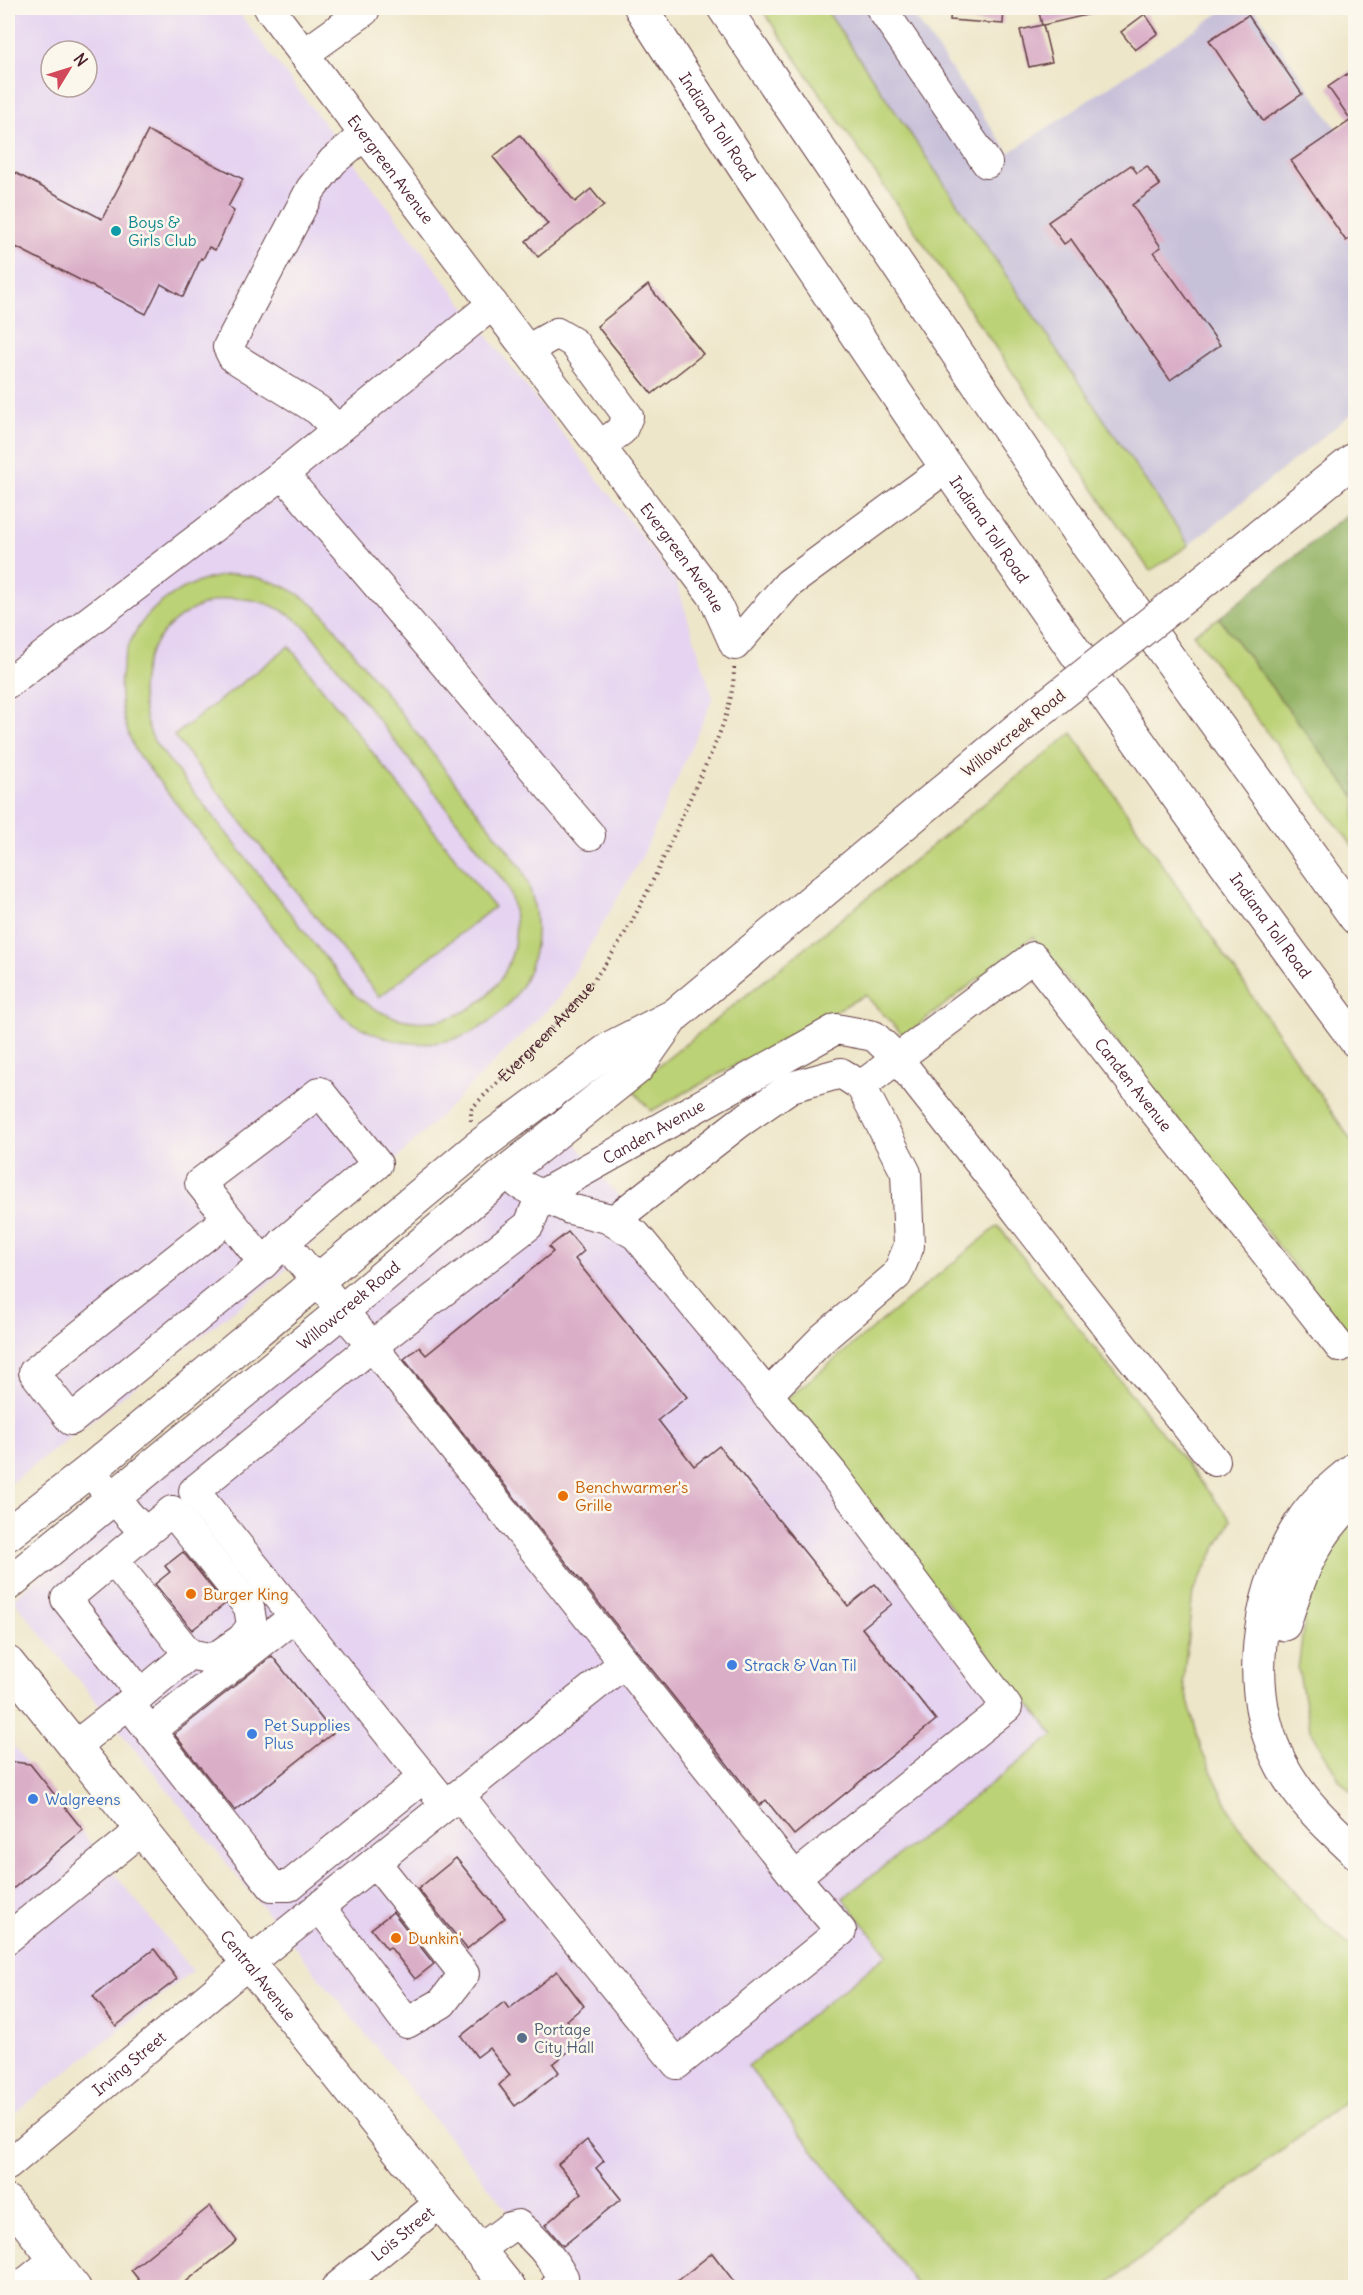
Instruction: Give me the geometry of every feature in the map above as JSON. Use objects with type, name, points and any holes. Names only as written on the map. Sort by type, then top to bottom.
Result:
[{"type":"main road","name":"Indiana Toll Road","points":[[641,8],[947,467],[1118,714],[1356,1041]]},
{"type":"main road","points":[[725,8],[1076,529],[1356,918]]},
{"type":"main road","name":"Willowcreek Road","points":[[8,1534],[88,1471],[478,1147],[612,1047],[675,1015],[1032,717],[1356,458]]},
{"type":"main road","points":[[1264,792],[1338,862],[1356,883]]},
{"type":"main road","points":[[1273,929],[1356,1067]]},
{"type":"main road","name":"Willowcreek Road","points":[[8,1584],[342,1311],[509,1170],[637,1068],[675,1015]]},
{"type":"main road","points":[[1356,1468],[1331,1487],[1302,1521],[1276,1570],[1262,1622],[1258,1674],[1266,1722],[1281,1766],[1313,1812],[1356,1852]]},
{"type":"main road","points":[[1356,1498],[1318,1538],[1298,1578],[1283,1626],[1279,1669],[1287,1713],[1302,1756],[1329,1796],[1356,1822]]},
{"type":"main road","name":"Central Avenue","points":[[8,1663],[250,1962],[509,2288]]},
{"type":"street","name":"Evergreen Avenue","points":[[269,8],[713,596],[735,645]]},
{"type":"street","points":[[304,54],[364,11],[364,8]]},
{"type":"street","points":[[881,8],[987,163]]},
{"type":"street","points":[[337,429],[318,410],[232,357],[228,347],[311,189],[333,160],[365,134]]},
{"type":"street","points":[[8,683],[283,474],[493,304]]},
{"type":"street","points":[[527,350],[557,333],[574,343],[628,416],[622,430],[600,447]]},
{"type":"street","points":[[735,645],[788,584],[947,467]]},
{"type":"street","points":[[283,474],[590,835]]},
{"type":"street","name":"Canden Avenue","points":[[897,1058],[1033,957],[1340,1347]]},
{"type":"street","name":"Canden Avenue","points":[[542,1196],[836,1029],[874,1036],[897,1058],[1018,1210],[1138,1368],[1215,1461]]},
{"type":"street","points":[[861,1086],[897,1058]]},
{"type":"street","points":[[613,1221],[738,1123],[791,1087],[841,1073],[861,1086],[906,1173],[909,1246],[897,1275],[823,1338],[767,1395]]},
{"type":"street","points":[[227,1219],[34,1372],[71,1420],[264,1263],[284,1242],[377,1164],[320,1092],[200,1183],[264,1263]]},
{"type":"street","points":[[509,1170],[519,1184],[542,1196],[570,1209],[613,1221],[636,1235],[834,1475],[1007,1707],[795,1877]]},
{"type":"street","points":[[284,1242],[372,1346],[795,1877],[841,1931],[677,2064],[452,1800],[424,1777],[194,1491],[372,1346],[529,1226],[542,1196]]},
{"type":"street","points":[[88,1471],[145,1533]]},
{"type":"street","points":[[113,1560],[189,1654],[213,1659],[227,1651],[242,1639],[252,1626],[249,1607],[172,1511],[66,1599],[135,1699],[150,1731],[272,1886],[289,1886],[424,1777]]},
{"type":"street","points":[[150,1731],[294,1617]]},
{"type":"street","points":[[76,1745],[189,1654]]},
{"type":"street","name":"Irving Street","points":[[8,2165],[250,1962],[624,1663]]},
{"type":"street","points":[[8,1938],[143,1829]]},
{"type":"street","points":[[319,1906],[407,2023],[442,2003],[464,1974],[375,1862]]},
{"type":"street","name":"Lois Street","points":[[336,2288],[441,2202]]},
{"type":"street","points":[[8,2205],[76,2288]]},
{"type":"street","points":[[479,2250],[510,2227],[518,2224],[530,2234],[558,2268],[563,2277],[555,2288]]},
{"type":"street","points":[[19,2288],[54,2260]]},
{"type":"street","points":[[8,2282],[12,2288]]},
{"type":"path","name":"Evergreen Avenue","points":[[478,1147],[470,1134],[471,1109],[573,1003],[612,955],[654,879],[713,749],[734,690],[735,645]]},
{"type":"shaded area","points":[[8,8],[235,8],[676,581],[713,698],[643,855],[559,998],[281,1274],[8,1485]]},
{"type":"shaded area","points":[[825,8],[909,8],[1009,153],[1227,8],[1254,8],[1355,156],[1355,411],[1189,545]]},
{"type":"shaded area","points":[[569,1135],[1055,1735],[843,1898],[887,1953],[748,2066],[920,2287],[570,2287],[13,1599]]},
{"type":"shaded area","points":[[8,1739],[192,1971],[8,2119]]},
{"type":"green space","points":[[768,8],[825,8],[1189,545],[1150,571],[765,14]]},
{"type":"green space","points":[[1355,508],[1355,797],[1219,618]]},
{"type":"green space","points":[[235,574],[249,576],[274,582],[306,599],[326,617],[521,867],[535,911],[534,953],[520,988],[495,1017],[463,1036],[425,1043],[384,1038],[343,1016],[136,752],[124,720],[120,689],[124,661],[134,634],[151,612],[174,594],[202,581]],"holes":[[[229,598],[262,602],[282,610],[309,631],[506,884],[515,921],[512,954],[498,982],[477,1004],[449,1017],[418,1021],[386,1014],[354,994],[155,743],[146,718],[142,694],[144,671],[151,650],[164,632],[181,616],[203,605]]]},
{"type":"green space","points":[[1219,618],[1355,797],[1355,849],[1193,634]]},
{"type":"green space","points":[[289,646],[494,907],[379,997],[174,736]]},
{"type":"green space","points":[[1072,733],[1355,1146],[1355,1343],[1033,937],[904,1036],[865,995],[651,1111],[631,1088]]},
{"type":"green space","points":[[998,1226],[1231,1520],[1193,1592],[1183,1682],[1202,1752],[1238,1826],[1304,1904],[1355,1950],[1355,2093],[1104,2287],[920,2288],[748,2066],[887,1954],[843,1898],[1054,1735],[784,1401]]},
{"type":"green space","points":[[1355,1521],[1355,1794],[1340,1781],[1310,1729],[1298,1669],[1308,1592],[1347,1527]]},
{"type":"building","points":[[951,8],[1004,8],[1003,24],[950,20]]},
{"type":"building","points":[[1038,8],[1091,8],[1091,14],[1043,25],[1052,62],[1029,67],[1020,30],[1042,25]]},
{"type":"building","points":[[1145,14],[1158,33],[1135,50],[1121,32]]},
{"type":"building","points":[[1248,15],[1302,94],[1263,121],[1209,40]]},
{"type":"building","points":[[1356,68],[1356,234],[1346,241],[1291,161],[1351,120],[1328,87]]},
{"type":"building","name":"Boys & Girls Club","points":[[148,131],[243,179],[228,207],[234,211],[215,250],[209,247],[203,259],[201,258],[183,297],[161,284],[146,314],[8,243],[8,180],[12,171],[102,219]]},
{"type":"building","points":[[520,135],[575,202],[591,189],[604,205],[538,257],[526,241],[548,224],[493,157]]},
{"type":"building","points":[[1131,165],[1137,173],[1147,166],[1160,185],[1132,205],[1161,247],[1154,252],[1220,345],[1170,380],[1071,239],[1064,244],[1048,222]]},
{"type":"building","points":[[648,285],[703,354],[652,394],[597,326]]},
{"type":"building","points":[[568,1232],[584,1251],[575,1259],[687,1397],[658,1420],[694,1466],[719,1446],[848,1606],[875,1584],[892,1604],[862,1628],[936,1720],[794,1835],[766,1800],[760,1805],[404,1359],[419,1347],[426,1355],[553,1252],[549,1247]]},
{"type":"building","name":"Burger King","points":[[183,1552],[225,1604],[192,1630],[155,1584],[170,1572],[165,1566]]},
{"type":"building","name":"Pet Supplies Plus","points":[[272,1656],[333,1733],[235,1811],[174,1734]]},
{"type":"building","name":"Walgreens","points":[[14,1762],[30,1764],[83,1830],[8,1893],[8,1767]]},
{"type":"building","points":[[456,1858],[505,1918],[467,1949],[418,1889]]},
{"type":"building","name":"Dunkin'","points":[[393,1912],[434,1964],[415,1979],[390,1947],[387,1949],[371,1929]]},
{"type":"building","points":[[154,1949],[177,1979],[116,2026],[93,1996]]},
{"type":"building","name":"Portage City Hall","points":[[557,1971],[584,2006],[567,2020],[583,2040],[553,2064],[559,2072],[515,2106],[499,2085],[510,2075],[489,2048],[477,2057],[461,2036],[504,2002],[509,2009]]},
{"type":"building","points":[[587,2140],[604,2161],[596,2168],[621,2199],[563,2246],[545,2225],[582,2193],[558,2164]]},
{"type":"building","points":[[210,2206],[237,2241],[178,2288],[145,2288],[131,2270]]},
{"type":"building","points":[[712,2253],[739,2288],[669,2288]]},
{"type":"place","name":"Boys & Girls Club","points":[[116,231]]},
{"type":"place","name":"Benchwarmer's Grille","points":[[563,1496]]},
{"type":"place","name":"Burger King","points":[[191,1594]]},
{"type":"place","name":"Strack & Van Til","points":[[732,1665]]},
{"type":"place","name":"Pet Supplies Plus","points":[[252,1734]]},
{"type":"place","name":"Walgreens","points":[[33,1799]]},
{"type":"place","name":"Dunkin'","points":[[396,1938]]},
{"type":"place","name":"Portage City Hall","points":[[522,2038]]}]
